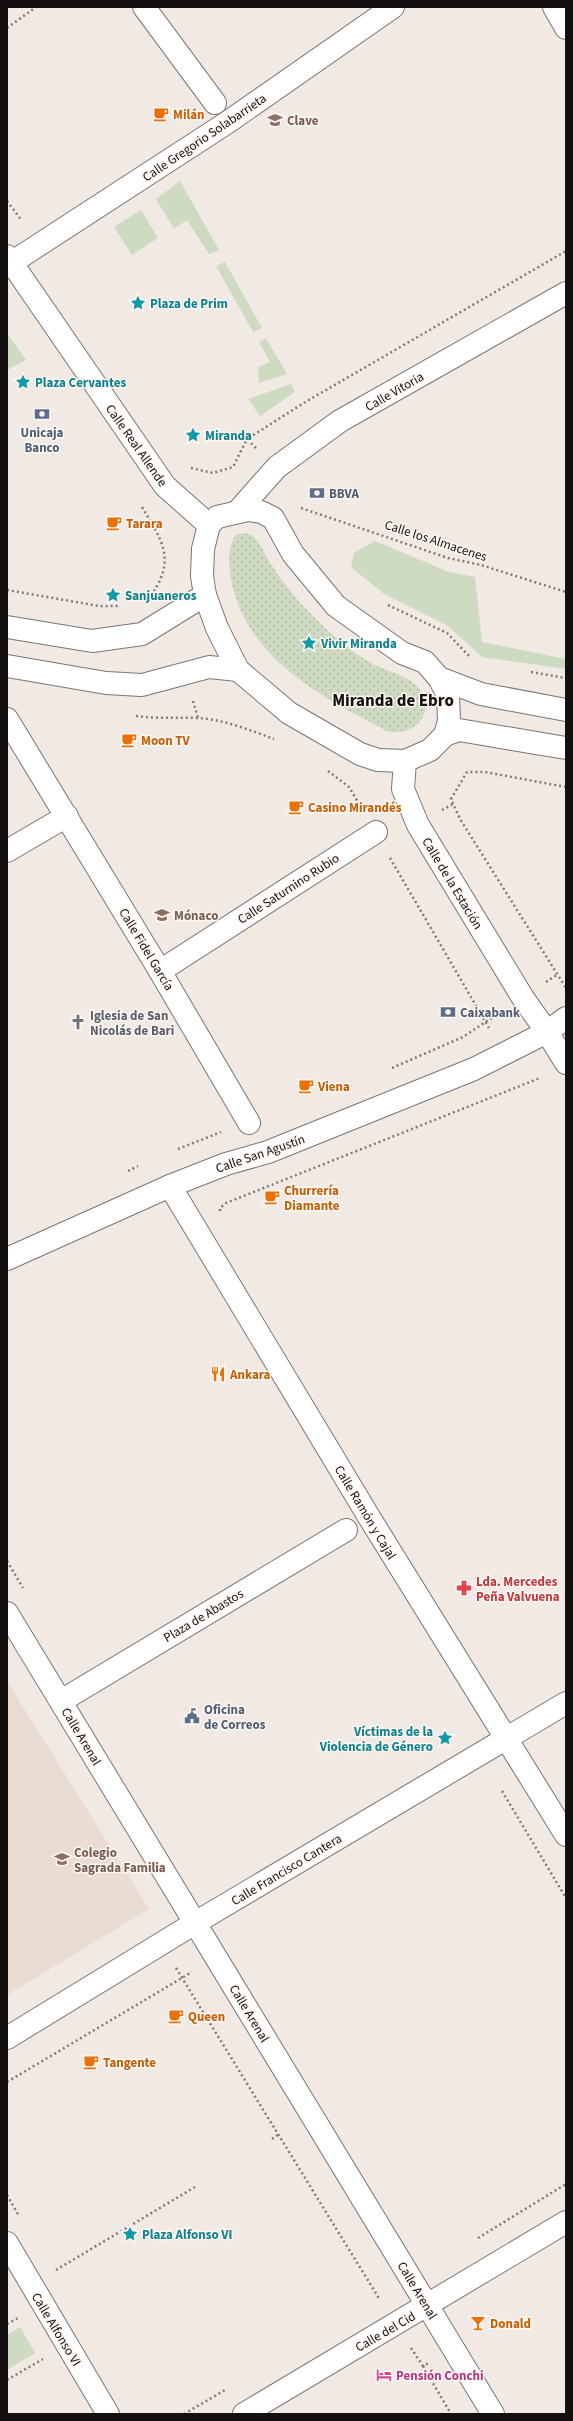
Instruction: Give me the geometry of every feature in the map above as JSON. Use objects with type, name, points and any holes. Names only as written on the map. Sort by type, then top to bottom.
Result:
[{"type":"street","points":[[144,7],[215,103]]},
{"type":"street","name":"Calle Gregorio Solabarrieta","points":[[9,259],[228,122],[393,7]]},
{"type":"street","points":[[554,7],[566,28]]},
{"type":"street","name":"Calle Real Allende","points":[[9,259],[165,486],[209,525]]},
{"type":"street","name":"Calle Vitoria","points":[[238,511],[277,467],[340,421],[566,293]]},
{"type":"street","points":[[445,735],[448,721],[448,695],[439,678],[425,662],[402,652],[336,606],[293,554],[273,518],[262,512],[238,511],[218,517],[209,525],[203,549],[202,576],[205,595],[217,628],[238,670],[289,713],[360,754],[378,760],[405,761],[430,750],[445,735],[459,730],[566,748]]},
{"type":"street","points":[[7,628],[92,641],[142,634],[165,622],[205,595]]},
{"type":"street","points":[[7,666],[106,683],[142,685],[209,666],[238,670]]},
{"type":"street","points":[[439,678],[481,694],[566,710]]},
{"type":"street","name":"Calle Fidel García","points":[[7,719],[160,971],[249,1124]]},
{"type":"street","name":"Calle de la Estación","points":[[405,761],[403,789],[418,825],[523,998],[547,1032]]},
{"type":"street","points":[[7,851],[67,816]]},
{"type":"street","name":"Calle Saturnino Rubio","points":[[160,971],[376,832]]},
{"type":"street","name":"Calle San Agustín","points":[[7,1259],[170,1186],[226,1164],[282,1147],[474,1069],[547,1032],[566,1018]]},
{"type":"street","points":[[547,1032],[566,1063]]},
{"type":"street","name":"Calle Ramón y Cajal","points":[[170,1186],[369,1517],[508,1738],[566,1835]]},
{"type":"street","name":"Plaza de Abastos","points":[[61,1701],[346,1530]]},
{"type":"street","name":"Calle Arenal","points":[[7,1613],[494,2414]]},
{"type":"street","name":"Calle Francisco Cantera","points":[[7,2038],[195,1923],[566,1703]]},
{"type":"street","name":"Calle del Cid","points":[[244,2414],[428,2306],[566,2222]]},
{"type":"street","name":"Calle Alfonso VI","points":[[7,2243],[108,2414]]},
{"type":"path","points":[[7,28],[36,7]]},
{"type":"path","points":[[188,468],[213,473],[233,467],[247,439],[307,401],[566,251]]},
{"type":"path","points":[[247,439],[277,467]]},
{"type":"path","points":[[297,503],[303,514]]},
{"type":"path","points":[[141,504],[162,541],[165,562],[160,584],[148,594]]},
{"type":"path","name":"Calle los Almacenes","points":[[300,508],[448,558],[481,565],[566,592]]},
{"type":"path","points":[[7,590],[99,606],[122,606]]},
{"type":"path","points":[[154,590],[165,622]]},
{"type":"path","points":[[387,604],[447,633],[465,654],[474,659]]},
{"type":"path","points":[[566,787],[485,772],[467,772],[451,799],[460,819],[566,988]]},
{"type":"path","points":[[391,1069],[463,1037],[558,974]]},
{"type":"path","points":[[220,1217],[220,1208],[226,1203],[517,1086]]},
{"type":"path","points":[[480,1754],[566,1898]]},
{"type":"path","points":[[7,2082],[182,1978]]},
{"type":"path","points":[[192,1994],[396,2324]]},
{"type":"path","points":[[272,2139],[279,2134]]},
{"type":"path","points":[[472,2242],[566,2184]]},
{"type":"path","points":[[53,2272],[195,2187]]},
{"type":"path","points":[[7,2324],[24,2315]]},
{"type":"path","points":[[7,2380],[48,2355]]},
{"type":"path","points":[[423,2366],[451,2414]]},
{"type":"shaded area","name":"Colegio Sagrada Familia","points":[[7,1681],[149,1909],[7,1995]]},
{"type":"green space","points":[[180,181],[219,250],[209,254],[187,220],[174,229],[156,199]]},
{"type":"green space","points":[[141,210],[158,238],[132,255],[114,227]]},
{"type":"green space","points":[[225,262],[262,328],[253,332],[216,266]]},
{"type":"green space","points":[[7,333],[26,360],[7,370]]},
{"type":"green space","points":[[266,338],[287,374],[259,383],[258,367],[270,362],[259,342]]},
{"type":"green space","points":[[291,384],[295,392],[260,416],[248,399]]},
{"type":"green space","points":[[245,533],[256,539],[286,585],[311,615],[330,633],[364,659],[406,678],[418,687],[425,702],[425,710],[423,717],[418,723],[412,728],[404,731],[387,731],[313,689],[290,672],[270,653],[253,632],[239,607],[231,579],[229,562],[231,545],[236,535]]},
{"type":"green space","points":[[375,541],[449,572],[475,577],[482,642],[566,659],[566,669],[482,657],[448,626],[384,594],[351,567],[354,553]]},
{"type":"green space","points":[[20,2327],[35,2353],[7,2370],[7,2335]]},
{"type":"place","name":"Milán","points":[[161,114]]},
{"type":"place","name":"Clave","points":[[275,120]]},
{"type":"place","name":"Plaza de Prim","points":[[138,303]]},
{"type":"place","name":"Plaza Cervantes","points":[[23,382]]},
{"type":"place","name":"Unicaja Banco","points":[[42,414]]},
{"type":"place","name":"Miranda","points":[[193,435]]},
{"type":"place","name":"BBVA","points":[[317,493]]},
{"type":"place","name":"Tarara","points":[[114,523]]},
{"type":"place","name":"Sanjuaneros","points":[[113,595]]},
{"type":"place","name":"Vivir Miranda","points":[[309,643]]},
{"type":"place","name":"Moon TV","points":[[129,740]]},
{"type":"place","name":"Casino Mirandés","points":[[296,807]]},
{"type":"place","name":"Mónaco","points":[[162,915]]},
{"type":"place","name":"Caixabank","points":[[448,1012]]},
{"type":"place","name":"Iglesia de San Nicolás de Bari","points":[[78,1022]]},
{"type":"place","name":"Viena","points":[[306,1086]]},
{"type":"place","name":"Churrería Diamante","points":[[272,1197]]},
{"type":"place","name":"Ankara","points":[[218,1374]]},
{"type":"place","name":"Lda. Mercedes Peña Valvuena","points":[[464,1588]]},
{"type":"place","name":"Oficina de Correos","points":[[192,1716]]},
{"type":"place","name":"Víctimas de la Violencia de Género","points":[[445,1738]]},
{"type":"place","name":"Colegio Sagrada Familia","points":[[62,1859]]},
{"type":"place","name":"Queen","points":[[176,2016]]},
{"type":"place","name":"Tangente","points":[[91,2062]]},
{"type":"place","name":"Plaza Alfonso VI","points":[[130,2234]]},
{"type":"place","name":"Donald","points":[[478,2323]]},
{"type":"place","name":"Pensión Conchi","points":[[384,2375]]},
{"type":"district","name":"Miranda de Ebro","points":[[393,700]]}]
